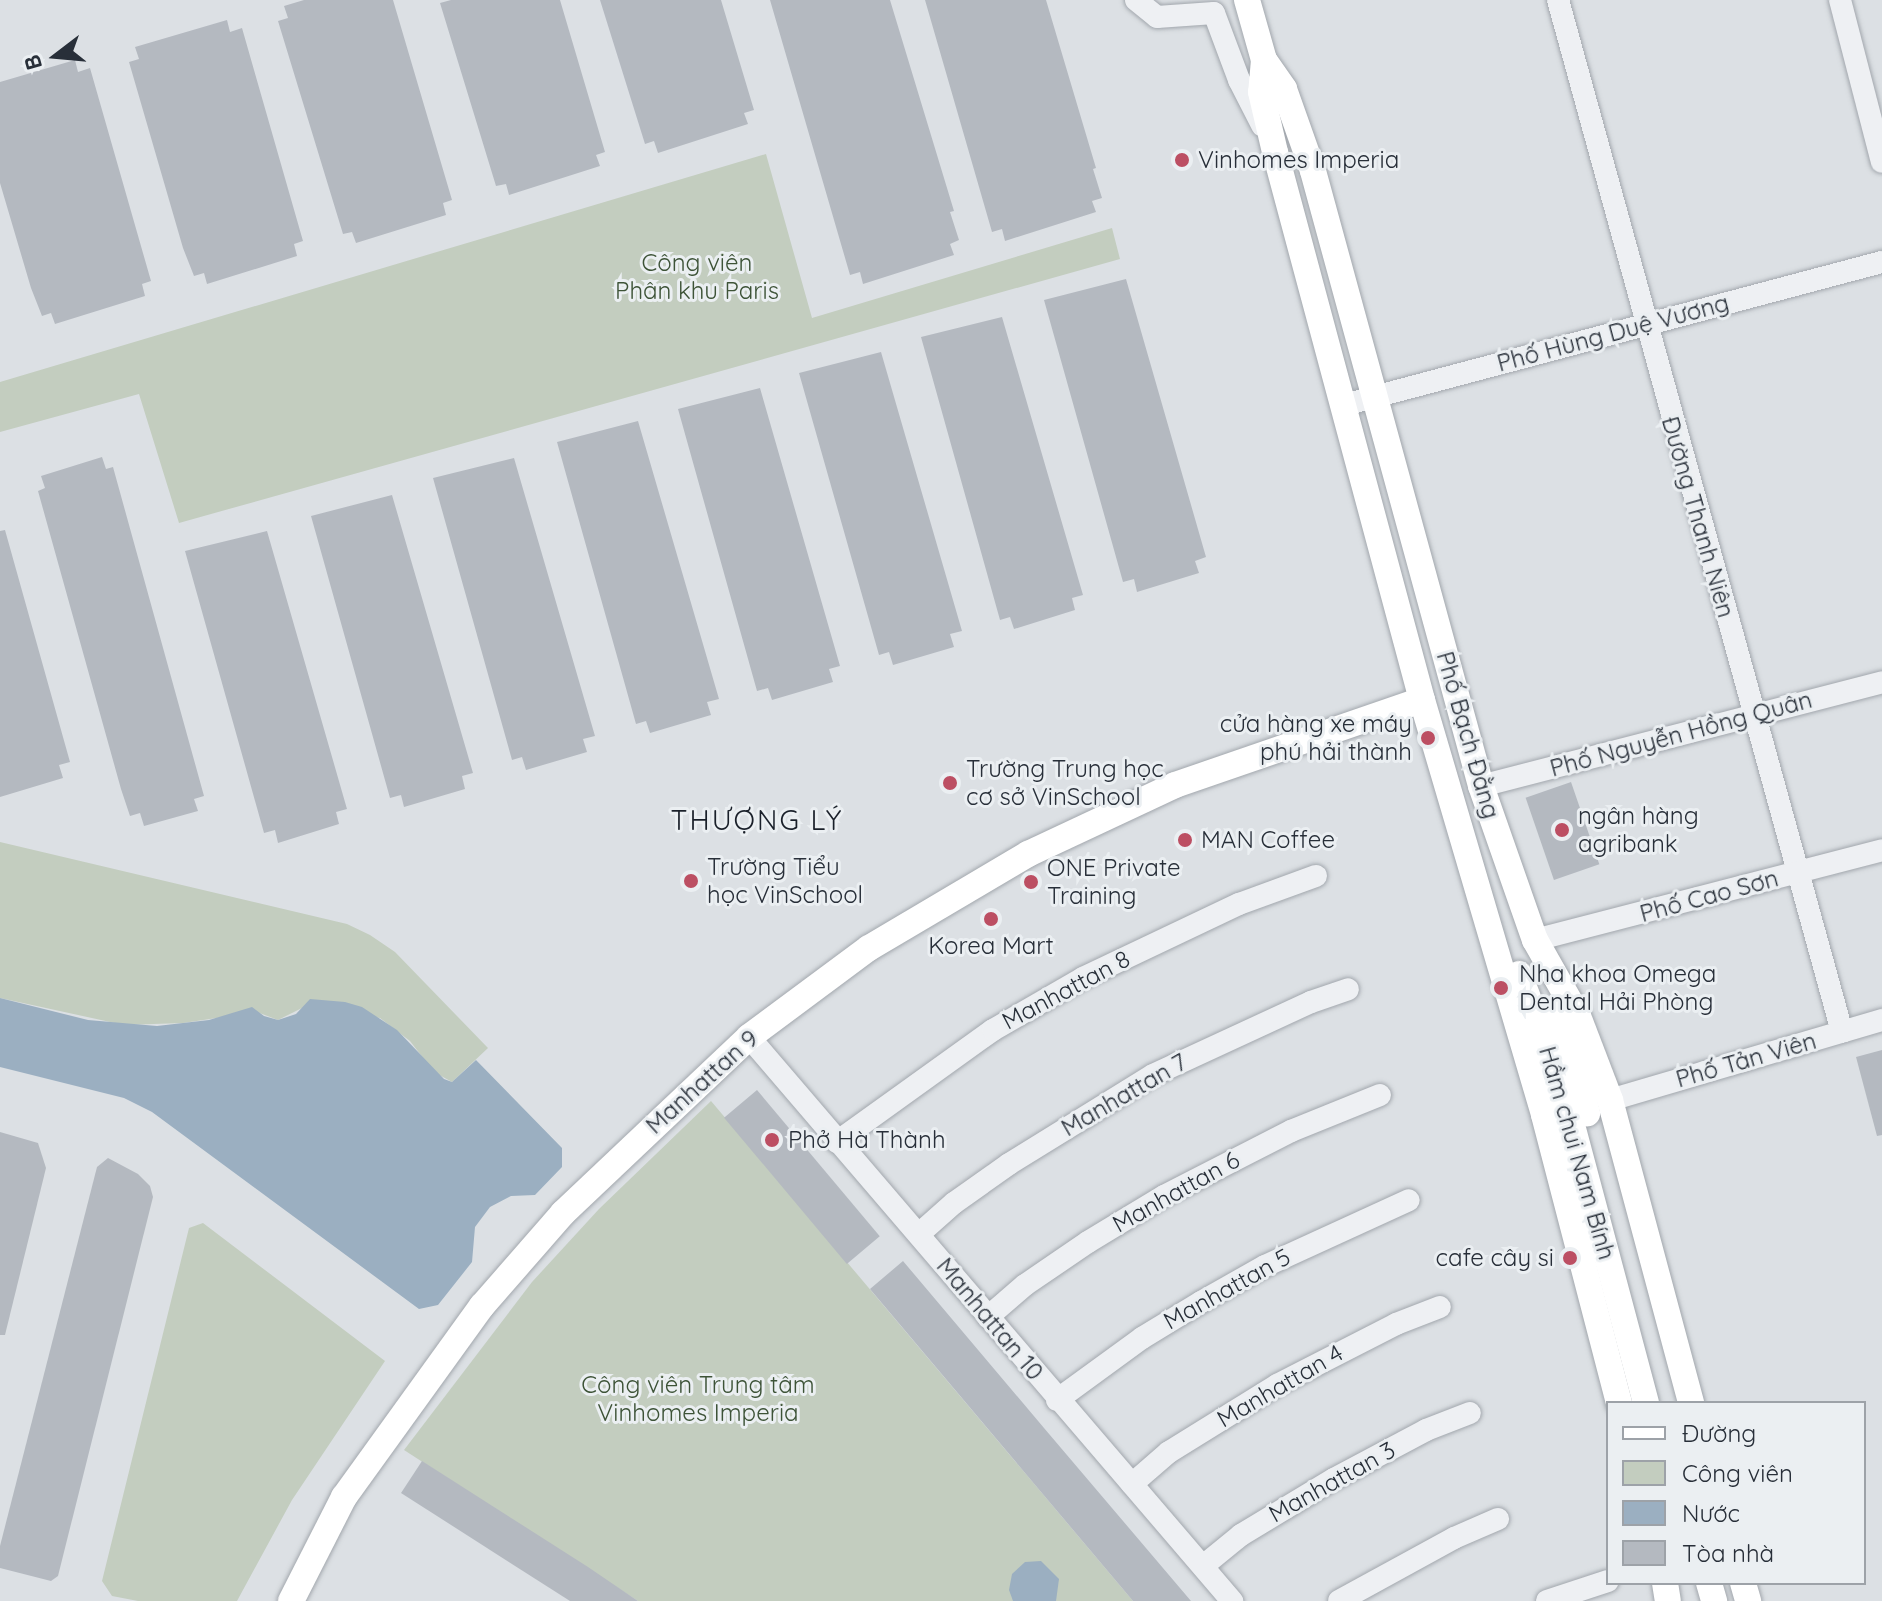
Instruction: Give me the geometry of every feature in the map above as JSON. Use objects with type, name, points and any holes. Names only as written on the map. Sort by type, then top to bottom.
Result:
[{"type":"main road","name":"Phố Bạch Đằng","points":[[1247,0],[1262,53],[1284,89],[1313,171],[1377,395],[1481,786],[1535,940],[1578,1016],[1610,1100],[1690,1401]]},
{"type":"main road","name":"Phố Bạch Đằng","points":[[1262,53],[1261,92],[1275,152],[1422,700],[1544,1115],[1618,1401]]},
{"type":"main road","name":"Manhattan 9","points":[[291,1601],[344,1497],[482,1306],[563,1213],[749,1037],[869,948],[1028,854],[1175,785],[1422,700]]},
{"type":"main road","name":"Hầm chui Nam Bính","points":[[1485,911],[1520,977],[1563,1091],[1645,1401]]},
{"type":"main road","name":"Hầm chui Nam Bính","points":[[1535,940],[1564,1021],[1661,1401]]},
{"type":"street","points":[[1136,0],[1157,17],[1214,13],[1239,80],[1275,152]]},
{"type":"street","name":"Đường Thanh Niên","points":[[1558,0],[1645,326],[1842,1032]]},
{"type":"street","points":[[1840,0],[1882,162]]},
{"type":"street","name":"Phố Hùng Duệ Vương","points":[[1344,405],[1882,262]]},
{"type":"street","name":"Phố Nguyễn Hồng Quân","points":[[1481,786],[1882,682]]},
{"type":"street","name":"Phố Cao Sơn","points":[[1535,940],[1882,850]]},
{"type":"street","name":"Manhattan 8","points":[[837,1142],[993,1030],[1083,978],[1239,904],[1316,876]]},
{"type":"street","name":"Manhattan 7","points":[[919,1234],[954,1203],[1009,1164],[1153,1075],[1311,1002],[1348,989]]},
{"type":"street","name":"Phố Tản Viên","points":[[1610,1100],[1882,1020]]},
{"type":"street","name":"Manhattan 10","points":[[749,1037],[1232,1601]]},
{"type":"street","name":"Manhattan 6","points":[[988,1317],[1025,1285],[1164,1196],[1291,1131],[1380,1095]]},
{"type":"street","name":"Manhattan 5","points":[[1057,1400],[1142,1338],[1201,1302],[1265,1266],[1409,1200]]},
{"type":"street","name":"Manhattan 4","points":[[1132,1484],[1169,1452],[1277,1385],[1396,1324],[1440,1307]]},
{"type":"street","name":"Manhattan 3","points":[[1203,1566],[1241,1535],[1334,1479],[1426,1430],[1470,1413]]},
{"type":"street","points":[[1339,1601],[1454,1538],[1498,1519]]},
{"type":"street","points":[[1547,1601],[1606,1582]]},
{"type":"green space","name":"Công viên Phân khu Paris","points":[[766,154],[812,318],[1112,228],[1120,259],[179,523],[139,394],[0,432],[0,382]]},
{"type":"green space","points":[[0,842],[347,924],[395,952],[488,1048],[452,1082],[434,1072],[410,1041],[380,1018],[304,1007],[278,1020],[257,1012],[183,1023],[124,1025],[0,998]]},
{"type":"green space","name":"Công viên Trung tâm Vinhomes Imperia","points":[[711,1101],[1133,1601],[638,1601],[404,1450],[532,1282],[599,1209]]},
{"type":"green space","points":[[203,1223],[385,1361],[292,1500],[237,1601],[138,1601],[112,1596],[102,1581],[189,1228]]},
{"type":"water","points":[[0,998],[88,1020],[157,1026],[209,1020],[252,1007],[264,1016],[278,1020],[296,1014],[310,999],[362,1007],[397,1030],[444,1079],[452,1082],[476,1060],[562,1148],[562,1167],[535,1195],[511,1196],[490,1207],[475,1227],[472,1262],[438,1305],[419,1309],[152,1112],[124,1098],[0,1067]]},
{"type":"water","points":[[1041,1561],[1059,1579],[1056,1601],[1013,1601],[1009,1590],[1012,1574],[1025,1562]]},
{"type":"building","points":[[304,0],[393,0],[452,200],[443,203],[446,215],[356,243],[352,232],[343,234],[278,21],[288,18],[284,6]]},
{"type":"building","points":[[451,0],[560,0],[605,152],[596,155],[600,166],[509,195],[506,184],[496,186],[440,3]]},
{"type":"building","points":[[600,0],[721,0],[754,110],[744,113],[748,124],[658,153],[654,141],[645,144]]},
{"type":"building","points":[[770,0],[890,0],[954,211],[950,212],[959,240],[950,244],[954,255],[863,284],[860,272],[850,275]]},
{"type":"building","points":[[925,0],[1046,0],[1096,168],[1093,169],[1102,198],[1092,201],[1096,212],[1005,241],[1002,229],[992,232]]},
{"type":"building","points":[[227,20],[230,32],[242,28],[303,241],[294,244],[297,256],[207,284],[204,273],[194,276],[183,248],[129,62],[139,59],[135,47]]},
{"type":"building","points":[[75,60],[78,72],[90,68],[151,281],[142,284],[145,296],[55,324],[51,313],[42,316],[31,288],[0,183],[0,82]]},
{"type":"building","points":[[1126,279],[1206,557],[1195,561],[1199,573],[1137,592],[1134,579],[1123,582],[1044,300]]},
{"type":"building","points":[[1002,317],[1083,595],[1072,598],[1075,610],[1014,629],[1010,617],[1000,620],[921,337]]},
{"type":"building","points":[[881,352],[962,631],[950,634],[954,647],[893,665],[889,652],[879,655],[799,373]]},
{"type":"building","points":[[760,388],[840,666],[829,669],[833,682],[772,700],[768,688],[757,691],[678,409]]},
{"type":"building","points":[[638,421],[719,699],[707,702],[711,715],[650,733],[646,721],[636,724],[557,442]]},
{"type":"building","points":[[102,457],[106,469],[113,467],[204,796],[194,799],[198,811],[144,826],[140,813],[130,816],[121,789],[38,491],[45,488],[41,476]]},
{"type":"building","points":[[514,458],[595,736],[583,739],[587,752],[526,770],[522,757],[512,760],[433,478]]},
{"type":"building","points":[[392,495],[473,773],[462,776],[465,789],[404,807],[401,795],[390,798],[311,516]]},
{"type":"building","points":[[5,530],[70,762],[59,765],[63,778],[0,797],[0,531]]},
{"type":"building","points":[[267,531],[347,809],[336,812],[339,824],[278,843],[275,830],[264,833],[185,551]]},
{"type":"building","name":"ngân hàng agribank","points":[[1571,782],[1599,864],[1554,880],[1526,798]]},
{"type":"building","points":[[1882,1050],[1882,1135],[1877,1136],[1856,1057]]},
{"type":"building","points":[[757,1090],[880,1236],[847,1264],[724,1118]]},
{"type":"building","points":[[0,1132],[38,1143],[46,1168],[5,1335],[0,1335]]},
{"type":"building","points":[[108,1158],[138,1174],[150,1186],[153,1197],[58,1576],[51,1581],[0,1568],[0,1546],[97,1167]]},
{"type":"building","points":[[903,1261],[1191,1601],[1133,1601],[870,1289]]},
{"type":"building","points":[[422,1461],[638,1601],[570,1601],[401,1493]]},
{"type":"place","name":"Vinhomes Imperia","points":[[1182,160]]},
{"type":"place","name":"cửa hàng xe máy phú hải thành","points":[[1428,738]]},
{"type":"place","name":"Trường Trung học cơ sở VinSchool","points":[[950,783]]},
{"type":"place","name":"ngân hàng agribank","points":[[1562,830]]},
{"type":"place","name":"MAN Coffee","points":[[1185,840]]},
{"type":"place","name":"Trường Tiểu học VinSchool","points":[[691,881]]},
{"type":"place","name":"ONE Private Training","points":[[1031,882]]},
{"type":"place","name":"Korea Mart","points":[[991,919]]},
{"type":"place","name":"Nha khoa Omega Dental Hải Phòng","points":[[1501,988]]},
{"type":"place","name":"Phở Hà Thành","points":[[772,1140]]},
{"type":"place","name":"cafe cây si","points":[[1570,1258]]},
{"type":"district","name":"THƯỢNG LÝ","points":[[757,820]]}]
